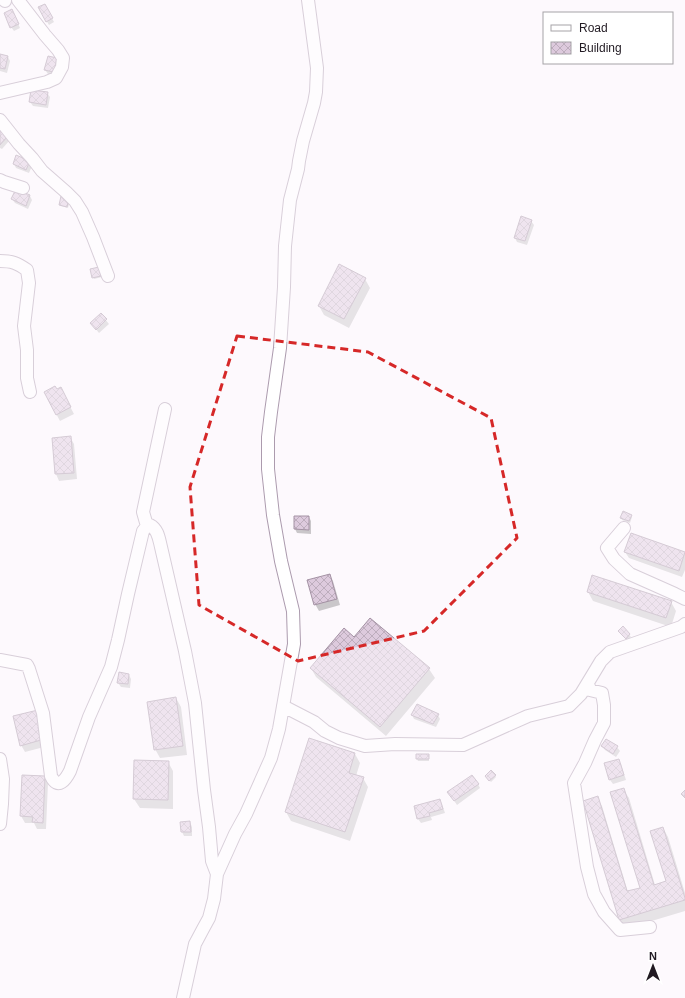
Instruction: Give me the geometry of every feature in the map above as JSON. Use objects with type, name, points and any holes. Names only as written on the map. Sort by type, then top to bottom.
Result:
[{"type":"street","points":[[0,93],[47,82],[56,78],[62,67],[63,58],[58,50],[18,0]]},
{"type":"street","points":[[183,998],[195,944],[209,918],[214,899],[217,874],[271,758],[279,729],[294,644],[293,610],[281,561],[273,515],[268,470],[268,437],[280,348],[284,287],[284,246],[290,200],[316,92],[317,68],[308,0]]},
{"type":"street","points":[[0,120],[42,171],[75,201],[82,212],[108,276]]},
{"type":"street","points":[[0,180],[23,188]]},
{"type":"street","points":[[0,261],[10,261],[27,270],[29,283],[24,326],[27,350],[27,378],[30,392]]},
{"type":"street","points":[[147,526],[143,512],[166,410]]},
{"type":"street","points":[[147,526],[153,526],[158,534],[185,651],[195,703],[212,861],[217,874]]},
{"type":"street","points":[[0,660],[27,665],[29,669],[43,713],[51,776],[53,780],[60,783],[70,771],[88,717],[111,667],[143,531],[147,526]]},
{"type":"street","points":[[624,528],[607,548],[614,560],[630,574],[685,599]]},
{"type":"street","points":[[283,706],[314,722],[325,731],[339,738],[365,746],[395,744],[463,745],[528,716],[569,706],[581,694],[601,661],[610,652],[681,627],[685,624]]},
{"type":"street","points":[[588,684],[590,690],[602,693],[604,723],[574,783],[587,867],[594,894],[604,912],[620,930],[650,927]]},
{"type":"street","points":[[0,759],[3,779],[0,824]]},
{"type":"highlighted area","points":[[237,336],[368,352],[491,418],[517,538],[424,631],[298,661],[199,605],[190,487]]},
{"type":"building","points":[[45,4],[53,18],[46,22],[38,7]]},
{"type":"building","points":[[12,9],[19,24],[10,28],[4,13]]},
{"type":"building","points":[[0,54],[8,56],[5,69],[0,68]]},
{"type":"building","points":[[48,56],[57,58],[54,72],[44,70]]},
{"type":"building","points":[[31,90],[48,92],[46,105],[29,102]]},
{"type":"building","points":[[1,130],[8,136],[0,145],[0,132]]},
{"type":"building","points":[[16,155],[30,161],[26,170],[13,164]]},
{"type":"building","points":[[16,189],[30,195],[26,206],[11,199]]},
{"type":"building","points":[[61,196],[69,198],[67,207],[59,205]]},
{"type":"building","points":[[521,216],[532,220],[525,241],[514,238]]},
{"type":"building","points":[[339,264],[366,278],[344,319],[318,306]]},
{"type":"building","points":[[99,267],[101,276],[92,278],[90,269]]},
{"type":"building","points":[[101,313],[107,319],[96,330],[90,323]]},
{"type":"building","points":[[55,386],[57,389],[61,387],[71,407],[56,415],[44,392]]},
{"type":"building","points":[[71,436],[74,473],[55,474],[52,438]]},
{"type":"building","points":[[623,511],[632,515],[629,521],[620,518]]},
{"type":"building","points":[[294,516],[309,516],[309,530],[294,529]]},
{"type":"building","points":[[631,533],[685,552],[679,571],[624,552]]},
{"type":"building","points":[[330,574],[337,599],[314,605],[307,580]]},
{"type":"building","points":[[592,575],[672,601],[666,618],[587,592]]},
{"type":"building","points":[[370,618],[430,668],[380,727],[310,668],[344,628],[354,637]]},
{"type":"building","points":[[623,626],[630,634],[626,639],[618,631]]},
{"type":"building","points":[[119,672],[129,674],[128,684],[117,683]]},
{"type":"building","points":[[176,697],[183,746],[154,750],[147,702]]},
{"type":"building","points":[[417,704],[439,714],[433,724],[411,715]]},
{"type":"building","points":[[38,710],[43,726],[38,727],[41,740],[20,746],[13,716]]},
{"type":"building","points":[[309,738],[355,753],[349,773],[364,777],[345,832],[285,812]]},
{"type":"building","points":[[606,739],[618,746],[613,754],[601,746]]},
{"type":"building","points":[[416,754],[429,754],[429,759],[416,759]]},
{"type":"building","points":[[619,759],[624,775],[609,780],[604,763]]},
{"type":"building","points":[[134,760],[169,761],[168,800],[133,799]]},
{"type":"building","points":[[491,770],[496,775],[489,781],[485,776]]},
{"type":"building","points":[[22,775],[45,776],[43,823],[32,822],[33,817],[20,816]]},
{"type":"building","points":[[472,775],[479,784],[454,801],[447,792]]},
{"type":"building","points":[[624,788],[654,885],[666,881],[650,831],[663,827],[685,900],[619,920],[583,801],[598,796],[627,891],[640,888],[610,792]]},
{"type":"building","points":[[685,790],[685,798],[681,794]]},
{"type":"building","points":[[440,799],[443,809],[429,813],[430,816],[417,819],[414,806]]},
{"type":"building","points":[[190,821],[191,832],[181,832],[180,822]]}]
